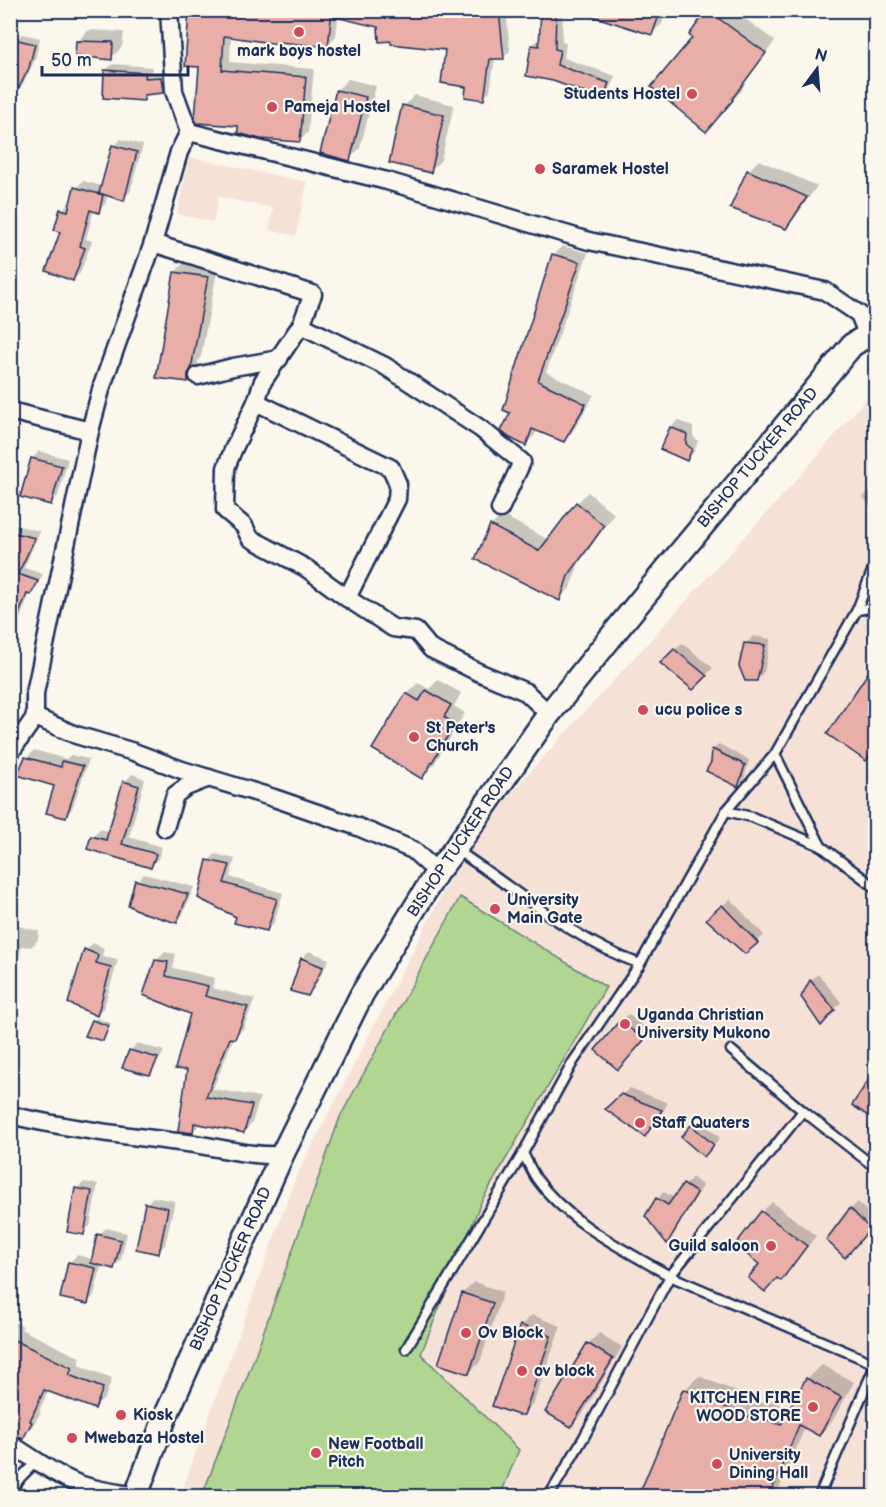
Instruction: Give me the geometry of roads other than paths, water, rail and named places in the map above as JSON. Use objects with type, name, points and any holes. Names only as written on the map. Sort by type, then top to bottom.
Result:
[{"type":"main road","name":"BISHOP TUCKER ROAD","points":[[136,1496],[164,1420],[282,1155],[362,994],[437,872],[549,714],[636,606],[852,345],[872,333]]},
{"type":"street","points":[[10,753],[35,717],[35,693],[90,431],[102,386],[153,243],[179,152],[189,132],[174,91],[169,10]]},
{"type":"street","points":[[189,132],[387,181],[589,241],[825,291],[860,314],[872,333]]},
{"type":"street","points":[[153,243],[313,294],[301,325],[263,381],[226,468],[225,510],[244,526],[250,538],[306,568],[393,628],[416,631],[431,649],[526,692],[549,714]]},
{"type":"street","points":[[301,325],[385,366],[481,429],[522,462],[501,509]]},
{"type":"street","points":[[198,376],[279,358]]},
{"type":"street","points":[[256,402],[391,468],[398,484],[396,499],[347,598]]},
{"type":"street","points":[[10,411],[90,431]]},
{"type":"street","points":[[35,717],[76,735],[134,752],[358,827],[413,850],[437,872]]},
{"type":"street","points":[[165,828],[175,795],[186,787],[209,778]]},
{"type":"street","points":[[10,1115],[87,1131],[220,1148],[262,1156],[282,1155]]},
{"type":"street","points":[[10,1444],[52,1471],[93,1493],[136,1496]]},
{"type":"lane","points":[[406,1349],[524,1153],[573,1062],[640,964],[726,811],[775,754],[857,610],[876,561]]},
{"type":"lane","points":[[857,610],[876,607]]},
{"type":"lane","points":[[775,754],[821,846]]},
{"type":"lane","points":[[726,811],[752,817],[821,846],[876,888]]},
{"type":"lane","points":[[455,849],[532,904],[606,951],[640,964]]},
{"type":"lane","points":[[731,1050],[803,1111],[876,1168]]},
{"type":"lane","points":[[549,1497],[590,1427],[670,1276],[803,1111]]},
{"type":"lane","points":[[524,1153],[535,1177],[580,1222],[670,1276],[875,1364],[819,1497]]},
{"type":"lane","points":[[10,1492],[21,1477],[38,1461]]},
{"type":"place","name":"mark boys hostel","points":[[299,32]]},
{"type":"place","name":"Students Hostel","points":[[692,94]]},
{"type":"place","name":"Pameja Hostel","points":[[272,107]]},
{"type":"place","name":"Saramek Hostel","points":[[540,169]]},
{"type":"place","name":"ucu police s","points":[[643,710]]},
{"type":"place","name":"St Peter's Church","points":[[414,737]]},
{"type":"place","name":"University Main Gate","points":[[495,909]]},
{"type":"place","name":"Uganda Christian University Mukono","points":[[625,1024]]},
{"type":"place","name":"Staff Quaters","points":[[640,1123]]},
{"type":"place","name":"Guild saloon","points":[[771,1246]]},
{"type":"place","name":"Ov Block","points":[[466,1333]]},
{"type":"place","name":"ov block","points":[[522,1371]]},
{"type":"place","name":"KITCHEN FIRE WOOD STORE","points":[[813,1407]]},
{"type":"place","name":"Kiosk","points":[[121,1415]]},
{"type":"place","name":"Mwebaza Hostel","points":[[72,1438]]},
{"type":"place","name":"New Football Pitch","points":[[316,1453]]},
{"type":"place","name":"University Dining Hall","points":[[717,1464]]}]
